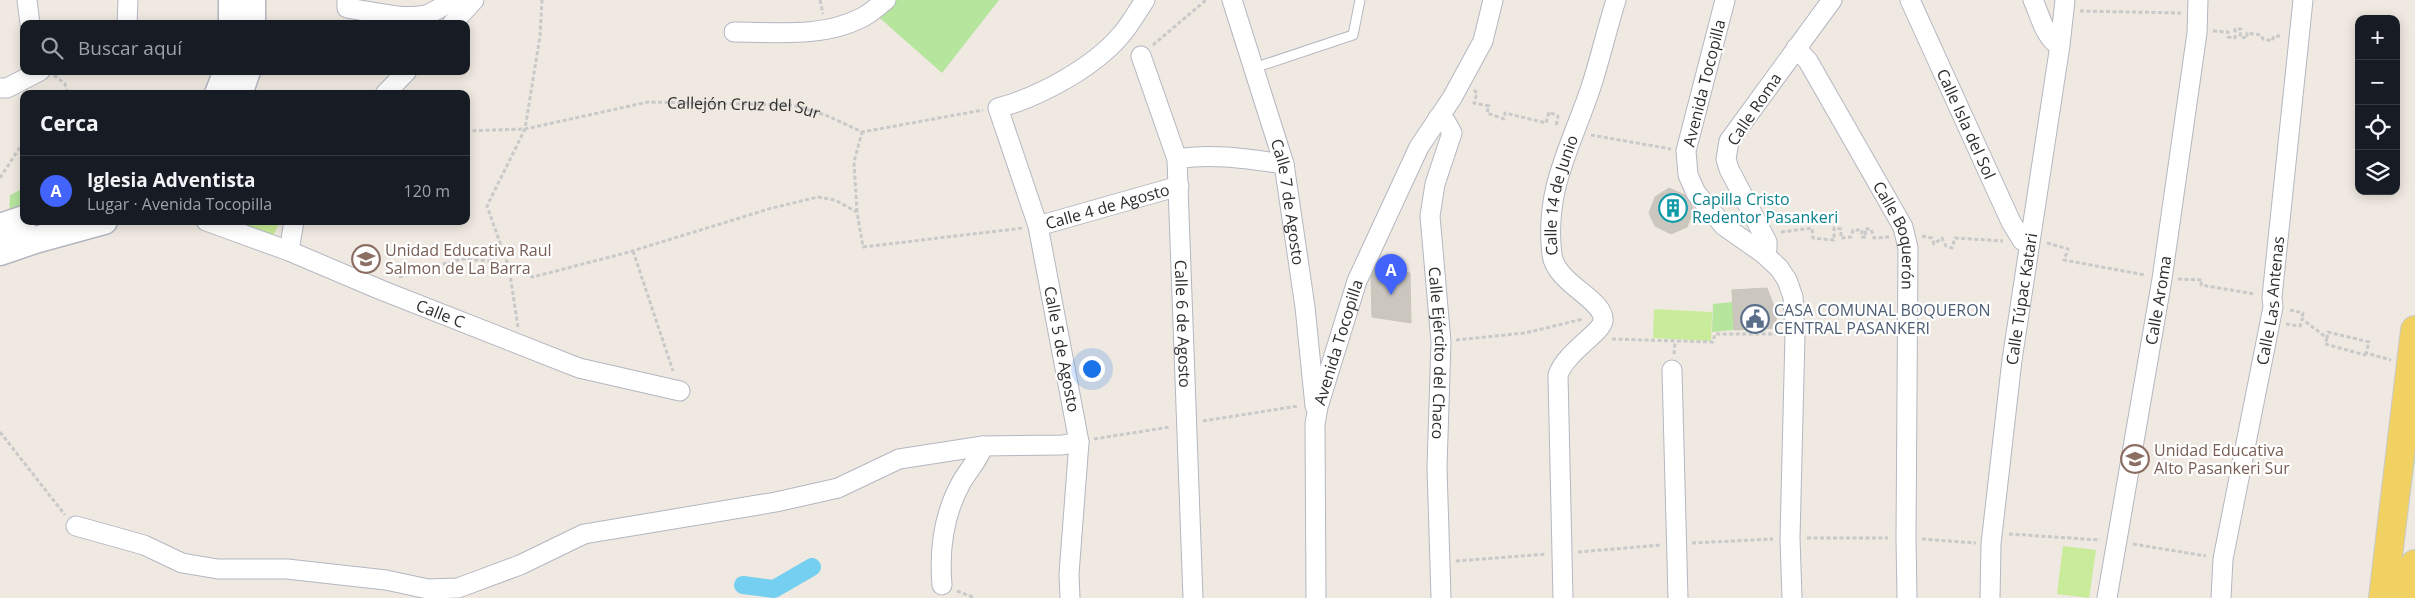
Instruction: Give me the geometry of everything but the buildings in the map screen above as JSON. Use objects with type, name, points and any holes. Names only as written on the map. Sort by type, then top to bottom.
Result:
[{"type":"main road","points":[[232,0],[232,20]]},
{"type":"main road","points":[[252,0],[252,20]]},
{"type":"main road","points":[[220,90],[225,75]]},
{"type":"main road","points":[[240,90],[246,75]]},
{"type":"main road","points":[[0,227],[20,220]]},
{"type":"main road","points":[[0,252],[90,225]]},
{"type":"main road","points":[[2383,598],[2415,330]]},
{"type":"main road","points":[[2411,598],[2415,564]]},
{"type":"street","points":[[27,0],[30,20]]},
{"type":"street","points":[[127,20],[128,0]]},
{"type":"street","points":[[347,0],[347,8],[410,16],[425,15],[443,5],[450,4],[462,12]]},
{"type":"street","points":[[734,32],[810,32],[842,26],[862,18],[886,0]]},
{"type":"street","points":[[998,108],[1016,103],[1064,79],[1097,57],[1121,35],[1145,0]]},
{"type":"street","name":"Calle 7 de Agosto","points":[[1232,0],[1284,164],[1305,306],[1313,404],[1318,407]]},
{"type":"street","name":"Avenida Tocopilla","points":[[1316,598],[1315,424],[1318,407],[1357,281],[1419,147],[1462,80],[1483,41],[1493,0]]},
{"type":"street","name":"Calle 14 de Junio","points":[[1603,314],[1599,307],[1563,277],[1553,258],[1550,213],[1568,130],[1591,88],[1616,0]]},
{"type":"street","name":"Avenida Tocopilla","points":[[1725,0],[1686,151],[1688,175],[1696,194],[1724,226],[1764,254],[1779,268],[1787,280],[1793,297],[1795,334],[1790,538],[1792,598]]},
{"type":"street","name":"Calle Roma","points":[[1764,254],[1767,245],[1763,234],[1728,169],[1727,150],[1729,141],[1832,0]]},
{"type":"street","name":"Calle Isla del Sol","points":[[1910,0],[2011,222],[2026,239]]},
{"type":"street","points":[[2034,0],[2050,37],[2056,44],[2060,45]]},
{"type":"street","name":"Calle Las Antenas","points":[[2221,598],[2223,558],[2273,307],[2276,260],[2303,0]]},
{"type":"street","name":"Calle Túpac Katari","points":[[1990,598],[1991,544],[2026,239],[2060,45],[2064,5]]},
{"type":"street","name":"Calle Aroma","points":[[2107,598],[2162,279],[2197,32],[2198,7]]},
{"type":"street","name":"Calle Boquerón","points":[[1796,48],[1808,61],[1903,227],[1908,248],[1906,538],[1908,598]]},
{"type":"street","name":"Calle 6 de Agosto","points":[[1141,56],[1177,159],[1193,598]]},
{"type":"street","points":[[0,88],[7,88],[41,75]]},
{"type":"street","points":[[389,90],[403,75]]},
{"type":"street","name":"Calle 5 de Agosto","points":[[998,108],[1038,226],[1079,442],[1069,574],[1070,598]]},
{"type":"street","name":"Calle Ejército del Chaco","points":[[1438,118],[1446,122],[1452,133],[1435,184],[1430,216],[1441,342],[1437,467],[1441,598]]},
{"type":"street","points":[[1177,159],[1199,156],[1223,157],[1284,164]]},
{"type":"street","name":"Calle 4 de Agosto","points":[[1038,226],[1179,186]]},
{"type":"street","name":"Calle C","points":[[217,225],[289,251],[521,347],[579,368],[680,391]]},
{"type":"street","points":[[289,251],[293,225]]},
{"type":"street","points":[[1563,598],[1558,375],[1567,358],[1602,324],[1603,314]]},
{"type":"street","points":[[1672,370],[1678,598]]},
{"type":"street","points":[[76,526],[144,545],[182,563],[218,569],[287,569],[386,580],[428,589],[458,588],[520,566],[584,534],[776,502],[838,488],[899,459],[983,446],[1062,445],[1079,442]]},
{"type":"street","points":[[942,585],[940,562],[944,527],[961,482],[981,455],[983,446]]},
{"type":"lane","points":[[1254,68],[1353,35],[1360,0]]},
{"type":"path","points":[[521,347],[510,268],[487,206],[525,129],[540,36],[542,0]]},
{"type":"path","points":[[1141,56],[1206,0]]},
{"type":"path","points":[[2064,5],[2198,7]]},
{"type":"path","points":[[2197,32],[2204,33],[2203,41],[2207,41],[2209,31],[2228,32],[2228,38],[2236,38],[2235,29],[2241,29],[2240,37],[2247,38],[2247,33],[2261,35],[2263,39],[2272,41],[2274,36],[2299,36]]},
{"type":"path","points":[[52,75],[59,77],[65,84],[67,90]]},
{"type":"path","points":[[1462,80],[1477,93],[1474,104],[1488,106],[1487,113],[1504,119],[1505,113],[1546,123],[1549,112],[1558,116],[1556,127],[1686,151]]},
{"type":"path","name":"Callejón Cruz del Sur","points":[[470,131],[525,129],[648,102],[794,105],[828,116],[862,132]]},
{"type":"path","points":[[998,108],[862,132],[854,162],[856,212],[863,247],[1038,226]]},
{"type":"path","points":[[0,178],[20,147]]},
{"type":"path","points":[[381,290],[386,283],[395,278],[461,259],[492,261],[533,277],[633,251],[772,208],[818,197],[835,200],[856,212]]},
{"type":"path","points":[[1763,234],[1812,228],[1813,238],[1834,240],[1834,228],[1840,229],[1841,238],[1851,237],[1853,230],[1862,230],[1862,237],[1866,238],[1865,229],[1871,229],[1874,238],[1916,234],[1932,238],[1934,244],[1942,238],[1946,246],[1952,248],[1955,238],[2026,239]]},
{"type":"path","points":[[633,251],[680,391]]},
{"type":"path","points":[[1441,342],[1525,333],[1603,314]]},
{"type":"path","points":[[2269,322],[2300,326],[2302,319],[2327,338]]},
{"type":"path","points":[[2366,353],[2369,342],[2328,332],[2324,344],[2396,361]]},
{"type":"path","points":[[1588,337],[1651,342],[1713,342],[1715,334],[1795,334]]},
{"type":"path","points":[[0,432],[58,507],[76,526]]},
{"type":"path","points":[[1440,562],[1677,544],[1790,538],[1906,538],[1991,544]]},
{"type":"green space","points":[[879,0],[999,0],[942,73],[874,13]]},
{"type":"green space","points":[[20,190],[20,219],[9,224],[10,195]]},
{"type":"green space","points":[[230,225],[278,225],[270,243]]},
{"type":"green space","points":[[1733,302],[1734,330],[1712,332],[1713,304]]},
{"type":"green space","points":[[1654,309],[1712,312],[1711,341],[1653,338]]},
{"type":"green space","points":[[2415,438],[2415,460],[2400,573],[2399,572]]},
{"type":"green space","points":[[2063,546],[2096,550],[2089,598],[2057,594]]},
{"type":"waterway","points":[[743,585],[774,589],[812,567]]},
{"type":"place","name":"Capilla Cristo Redentor Pasankeri","points":[[1673,208]]},
{"type":"place","name":"Unidad Educativa Raul Salmon de La Barra","points":[[366,259]]},
{"type":"place","name":"Iglesia Adventista","points":[[1391,295]]},
{"type":"place","name":"CASA COMUNAL BOQUERON CENTRAL PASANKERI","points":[[1755,319]]},
{"type":"place","name":"Unidad Educativa Alto Pasankeri Sur","points":[[2135,459]]}]
